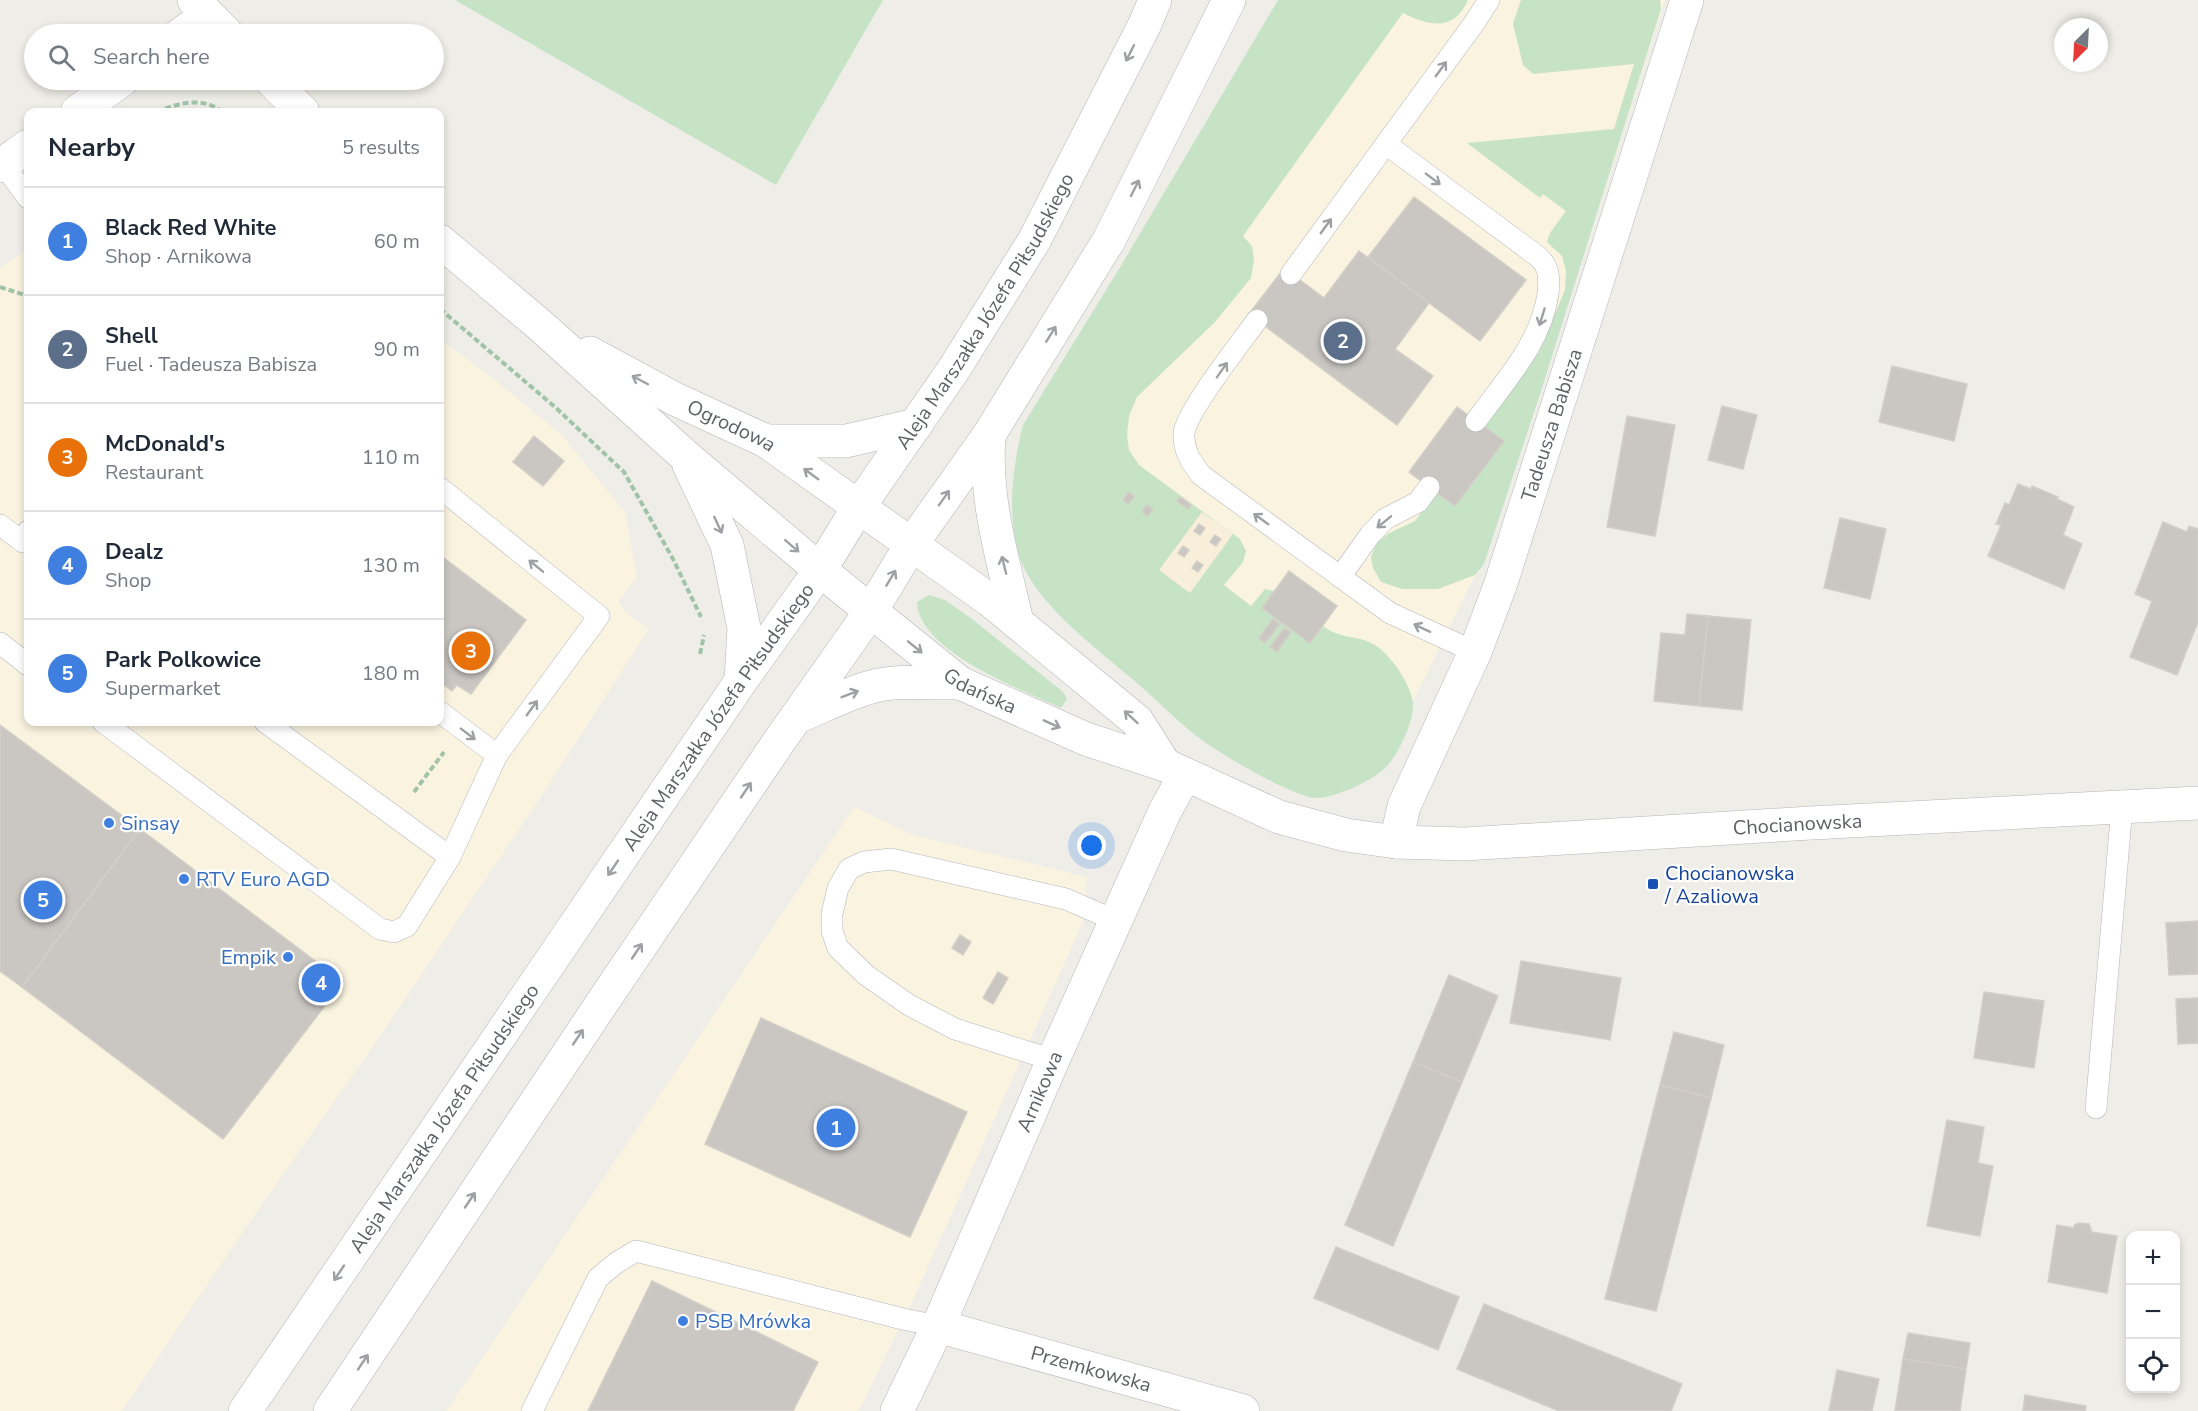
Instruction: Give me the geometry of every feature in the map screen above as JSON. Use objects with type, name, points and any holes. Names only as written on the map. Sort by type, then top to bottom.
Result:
[{"type":"street","name":"Aleja Marszałka Józefa Piłsudskiego","points":[[245,1411],[741,681],[820,570],[858,508],[954,369],[1034,241],[1145,24],[1155,0]]},
{"type":"street","name":"Tadeusza Babisza","points":[[1396,842],[1404,806],[1475,652],[1500,586],[1688,0]]},
{"type":"street","points":[[330,1411],[590,1019],[871,611],[911,545],[989,435],[1109,240],[1229,1]]},
{"type":"street","points":[[197,24],[210,16]]},
{"type":"street","points":[[82,108],[108,90]]},
{"type":"street","points":[[281,90],[299,108]]},
{"type":"street","name":"Ogrodowa","points":[[444,245],[820,570]]},
{"type":"street","name":"Ogrodowa","points":[[540,326],[675,399],[766,441],[911,545]]},
{"type":"street","points":[[766,441],[846,441],[916,425]]},
{"type":"street","points":[[989,435],[987,462],[990,497],[1017,622]]},
{"type":"street","points":[[683,454],[727,545],[744,628],[741,681]]},
{"type":"street","points":[[911,545],[1017,622],[1137,721],[1175,770]]},
{"type":"street","name":"Gdańska","points":[[820,570],[960,683],[1086,739],[1175,770],[1279,817],[1346,835],[1396,842]]},
{"type":"street","points":[[797,717],[846,695],[873,686],[903,682],[960,683]]},
{"type":"street","name":"Arnikowa","points":[[897,1411],[938,1326],[1053,1060],[1165,811],[1175,770]]},
{"type":"street","name":"Chocianowska","points":[[1396,842],[1465,844],[2198,803]]},
{"type":"street","name":"Przemkowska","points":[[938,1326],[1243,1411]]},
{"type":"lane","points":[[1291,274],[1489,0]]},
{"type":"lane","points":[[1386,144],[1545,264],[1549,280],[1540,325],[1530,345],[1476,421]]},
{"type":"lane","points":[[11,159],[24,189]]},
{"type":"lane","points":[[1257,320],[1191,413],[1184,431],[1185,448],[1192,464],[1201,475],[1390,613],[1475,652]]},
{"type":"lane","points":[[1340,577],[1370,535],[1385,519],[1418,501],[1429,487]]},
{"type":"lane","points":[[109,726],[380,929],[394,932],[407,926],[450,857],[497,755],[599,616],[444,491]]},
{"type":"lane","points":[[0,525],[24,539]]},
{"type":"lane","points":[[0,644],[24,662]]},
{"type":"lane","points":[[444,715],[497,755]]},
{"type":"lane","points":[[270,726],[450,857]]},
{"type":"lane","points":[[2096,1108],[2122,807]]},
{"type":"lane","points":[[1053,1060],[955,1029],[909,1005],[866,975],[838,948],[832,931],[832,914],[838,888],[849,869],[864,862],[891,859],[1066,899],[1116,921]]},
{"type":"lane","points":[[532,1411],[598,1278],[616,1263],[636,1251],[938,1326]]},
{"type":"path","points":[[166,108],[198,102],[217,108]]},
{"type":"path","points":[[0,287],[24,295]]},
{"type":"path","points":[[444,312],[555,407],[624,472],[673,559],[706,626],[700,654]]},
{"type":"path","points":[[413,793],[462,729]]},
{"type":"shaded area","points":[[1300,0],[1665,0],[1484,564],[1475,575],[1413,702],[1377,738],[1197,622],[1068,397]]},
{"type":"shaded area","points":[[24,252],[24,726],[444,726],[444,342],[561,434],[625,512],[637,577],[619,601],[625,612],[649,629],[541,797],[372,1048],[245,1229],[122,1411],[0,1411],[0,268]]},
{"type":"shaded area","points":[[854,807],[913,835],[1087,877],[1083,922],[914,1298],[859,1411],[446,1411]]},
{"type":"green space","points":[[455,0],[883,0],[776,185]]},
{"type":"green space","points":[[1278,0],[1468,0],[1456,17],[1448,22],[1431,23],[1403,13],[1243,236],[1252,246],[1254,260],[1251,278],[1215,322],[1137,397],[1129,416],[1127,435],[1129,450],[1139,465],[1240,539],[1246,551],[1243,562],[1224,585],[1251,606],[1265,589],[1274,591],[1262,608],[1310,643],[1323,626],[1337,633],[1373,644],[1394,663],[1408,686],[1413,703],[1411,719],[1404,738],[1390,762],[1371,778],[1352,788],[1323,798],[1304,796],[1274,783],[1202,740],[1075,630],[1045,600],[1024,568],[1018,552],[1012,516],[1013,478],[1023,425],[1119,269]]},
{"type":"green space","points":[[1521,0],[1660,0],[1661,9],[1484,564],[1475,575],[1438,589],[1402,589],[1381,582],[1373,568],[1371,557],[1377,543],[1389,533],[1415,521],[1436,492],[1455,506],[1485,427],[1539,352],[1565,290],[1566,271],[1562,256],[1547,242],[1550,233],[1566,211],[1543,194],[1540,198],[1467,143],[1614,129],[1634,64],[1533,74],[1523,65],[1513,24]]},
{"type":"green space","points":[[929,595],[945,600],[972,619],[1063,692],[1067,699],[1061,708],[998,679],[953,653],[935,637],[922,620],[917,602]]},
{"type":"sand","points":[[1202,512],[1233,534],[1190,593],[1159,570]]},
{"type":"building","points":[[1414,197],[1526,280],[1480,341],[1368,257]]},
{"type":"building","points":[[1359,251],[1429,303],[1395,349],[1433,376],[1397,425],[1249,314],[1284,268],[1324,298]]},
{"type":"building","points":[[1892,366],[1967,384],[1954,441],[1879,422]]},
{"type":"building","points":[[1722,406],[1757,415],[1743,469],[1708,460]]},
{"type":"building","points":[[1457,407],[1504,441],[1455,506],[1409,472]]},
{"type":"building","points":[[1627,416],[1675,425],[1655,536],[1607,527]]},
{"type":"building","points":[[534,436],[564,461],[543,486],[513,462]]},
{"type":"building","points":[[2018,484],[2031,489],[2032,486],[2074,507],[2063,535],[2082,544],[2064,589],[1988,556],[2001,525],[1996,524],[2005,503],[2009,505]]},
{"type":"building","points":[[1128,492],[1134,496],[1129,504],[1123,500]]},
{"type":"building","points":[[1180,497],[1191,505],[1188,509],[1177,501]]},
{"type":"building","points":[[1147,505],[1153,509],[1148,516],[1142,512]]},
{"type":"building","points":[[1840,518],[1886,529],[1870,599],[1824,588]]},
{"type":"building","points":[[2163,522],[2187,532],[2189,526],[2198,529],[2198,622],[2177,675],[2130,657],[2152,601],[2135,594]]},
{"type":"building","points":[[1199,524],[1205,528],[1200,535],[1194,531]]},
{"type":"building","points":[[1215,535],[1221,539],[1216,546],[1210,542]]},
{"type":"building","points":[[1183,546],[1189,550],[1184,557],[1178,553]]},
{"type":"building","points":[[444,558],[526,620],[471,694],[457,685],[452,691],[444,685]]},
{"type":"building","points":[[1197,561],[1203,565],[1198,572],[1192,568]]},
{"type":"building","points":[[1289,571],[1337,606],[1310,643],[1262,608]]},
{"type":"building","points":[[1687,614],[1708,616],[1699,706],[1654,701],[1661,633],[1685,635]]},
{"type":"building","points":[[1708,616],[1751,620],[1742,710],[1699,706]]},
{"type":"building","points":[[1273,619],[1280,624],[1265,643],[1259,638]]},
{"type":"building","points":[[1284,628],[1291,632],[1277,652],[1270,647]]},
{"type":"building","points":[[0,725],[140,829],[22,987],[0,971]]},
{"type":"building","points":[[140,829],[343,982],[223,1139],[22,987]]},
{"type":"building","points":[[2198,921],[2198,974],[2169,975],[2166,923]]},
{"type":"building","points":[[960,935],[971,942],[963,955],[952,948]]},
{"type":"building","points":[[1521,961],[1621,978],[1610,1040],[1510,1023]]},
{"type":"building","points":[[998,972],[1008,978],[993,1004],[983,998]]},
{"type":"building","points":[[1449,975],[1498,996],[1462,1082],[1413,1062]]},
{"type":"building","points":[[1984,992],[2044,1001],[2034,1068],[1974,1058]]},
{"type":"building","points":[[2198,998],[2198,1043],[2178,1044],[2176,999]]},
{"type":"building","points":[[761,1018],[967,1112],[910,1237],[705,1144]]},
{"type":"building","points":[[1674,1032],[1724,1045],[1711,1098],[1660,1085]]},
{"type":"building","points":[[1413,1062],[1462,1082],[1393,1246],[1345,1225]]},
{"type":"building","points":[[1660,1085],[1711,1098],[1656,1311],[1605,1299]]},
{"type":"building","points":[[1947,1120],[1984,1127],[1978,1163],[1993,1166],[1980,1236],[1927,1226]]},
{"type":"building","points":[[2089,1224],[2092,1232],[2117,1236],[2107,1293],[2048,1282],[2057,1225],[2074,1228],[2074,1225]]},
{"type":"building","points":[[1336,1247],[1459,1297],[1438,1350],[1314,1298]]},
{"type":"building","name":"PSB Mrówka","points":[[652,1281],[818,1362],[793,1411],[588,1411]]},
{"type":"building","points":[[1484,1304],[1682,1384],[1671,1411],[1559,1411],[1457,1369]]},
{"type":"building","points":[[1908,1333],[1970,1343],[1966,1369],[1903,1359]]},
{"type":"building","points":[[1903,1359],[1966,1369],[1960,1411],[1895,1411]]},
{"type":"building","points":[[1837,1370],[1879,1379],[1872,1411],[1829,1411]]},
{"type":"building","points":[[2025,1395],[2086,1406],[2085,1411],[2023,1411]]},
{"type":"place","name":"Shell","points":[[1343,341]]},
{"type":"place","name":"McDonald's","points":[[471,651]]},
{"type":"place","name":"Sinsay","points":[[109,823]]},
{"type":"place","name":"RTV Euro AGD","points":[[184,879]]},
{"type":"place","name":"Chocianowska / Azaliowa","points":[[1653,884]]},
{"type":"place","name":"Park Polkowice","points":[[43,900]]},
{"type":"place","name":"Empik","points":[[288,957]]},
{"type":"place","name":"Dealz","points":[[321,983]]},
{"type":"place","name":"Black Red White","points":[[836,1128]]},
{"type":"place","name":"PSB Mrówka","points":[[683,1321]]}]
